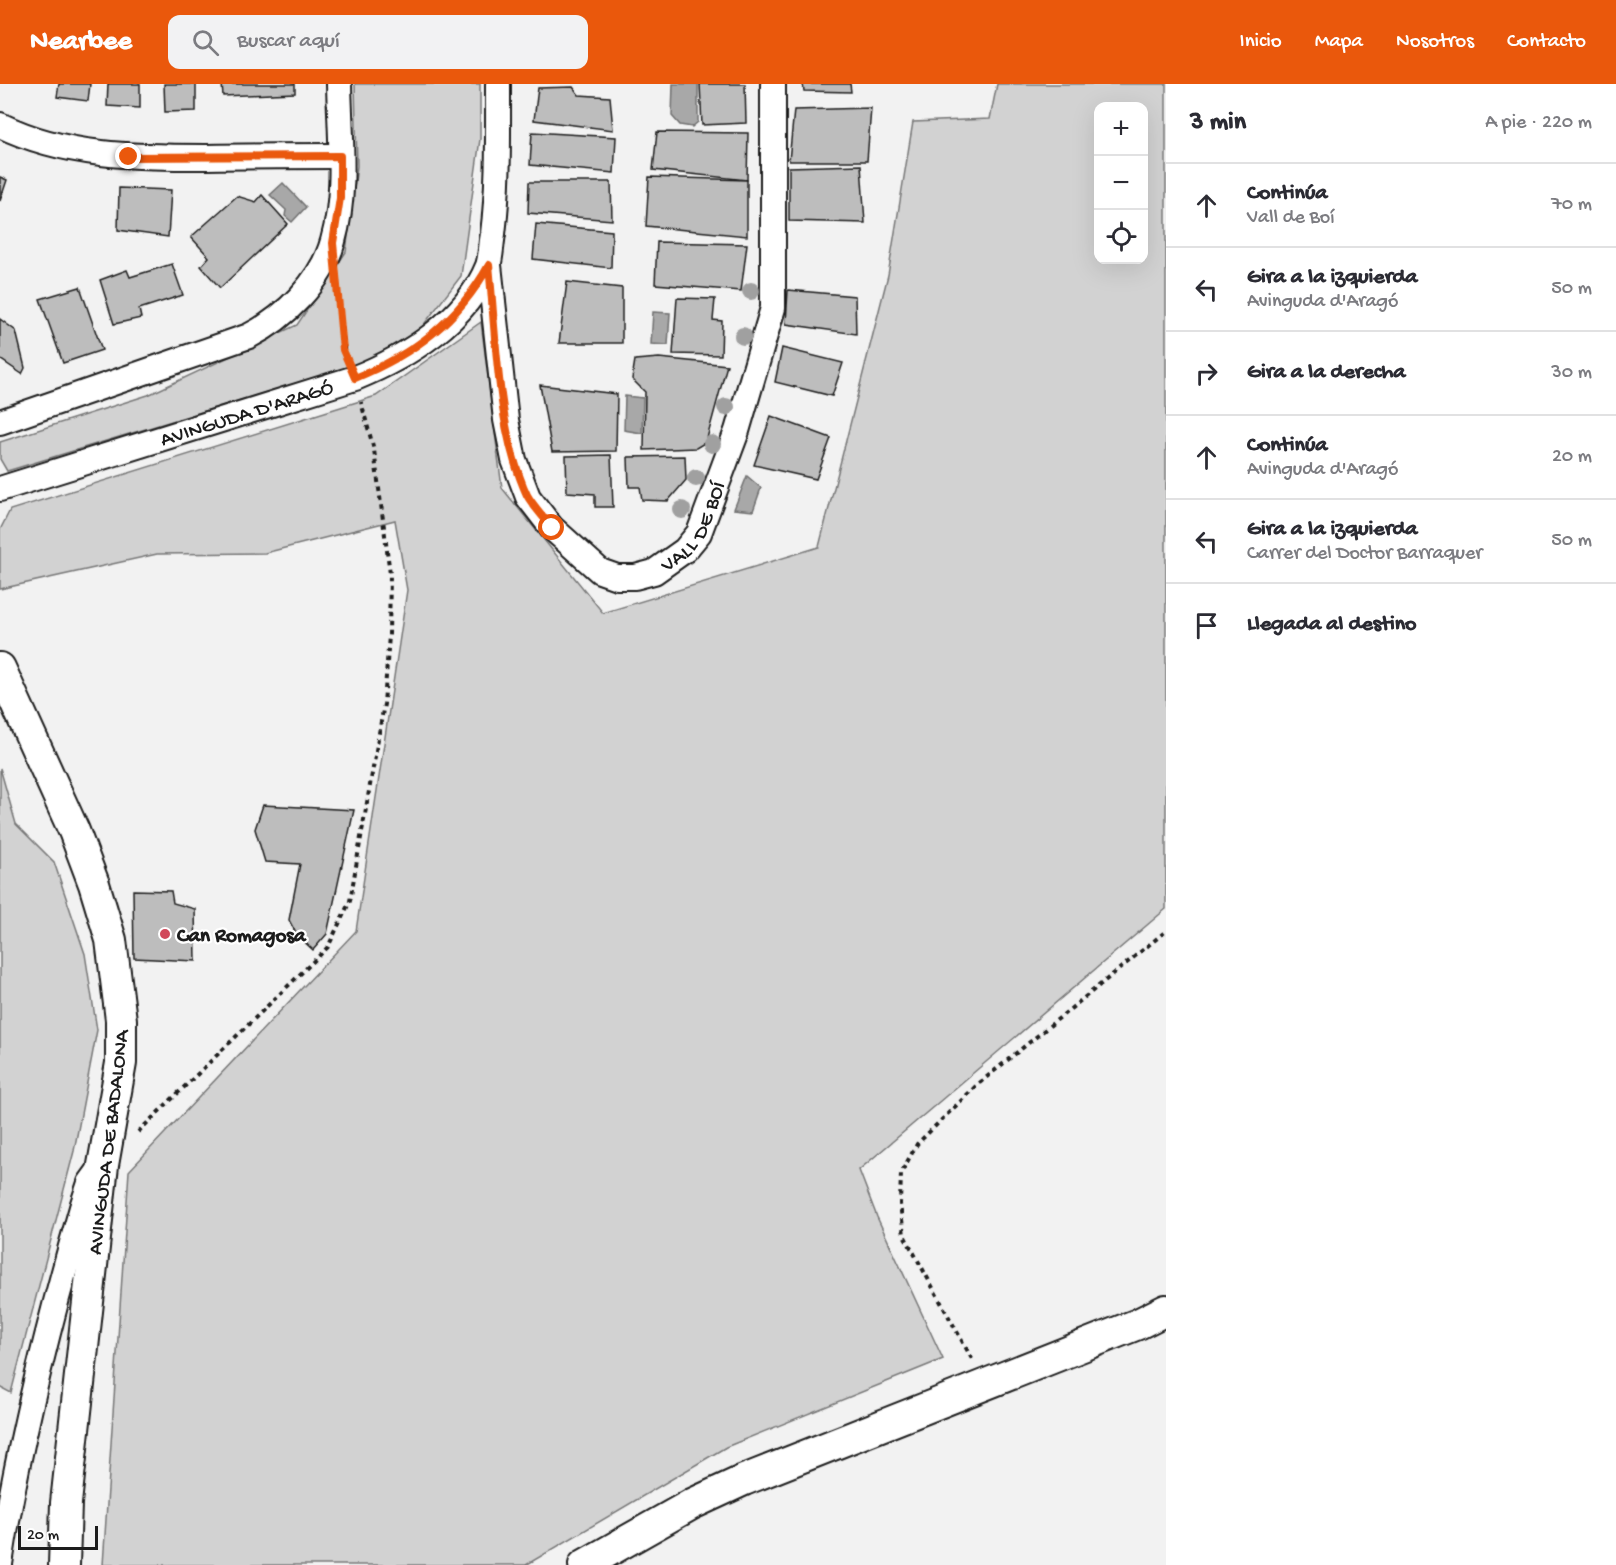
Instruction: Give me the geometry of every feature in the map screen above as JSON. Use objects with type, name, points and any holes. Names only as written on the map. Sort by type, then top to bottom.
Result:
[{"type":"street","points":[[0,422],[221,347],[269,326],[295,302],[315,277],[333,243],[340,198],[339,84]]},
{"type":"street","name":"AVINGUDA D'ARAGÓ","points":[[0,489],[355,378],[390,364],[440,328],[460,310],[489,265],[496,192],[498,84]]},
{"type":"street","name":"VALL DE BOÍ","points":[[489,265],[506,420],[514,460],[528,497],[552,528],[600,571],[617,577],[635,577],[654,572],[685,550],[699,533],[737,431],[773,308],[773,84]]},
{"type":"street","points":[[0,125],[22,136],[81,152],[129,157],[340,156]]},
{"type":"street","name":"AVINGUDA DE BADALONA","points":[[0,668],[74,831],[111,940],[121,1020],[121,1062],[103,1165],[66,1503],[64,1565]]},
{"type":"street","points":[[0,1564],[8,1512],[38,1375],[83,1204],[90,1183],[103,1165]]},
{"type":"street","points":[[584,1565],[692,1504],[744,1480],[1138,1324],[1166,1310]]},
{"type":"path","points":[[135,1135],[328,947],[350,901],[384,704],[390,574],[374,450],[355,378],[343,350],[333,243]]},
{"type":"path","points":[[984,1384],[904,1234],[900,1204],[901,1173],[917,1144],[977,1085],[1166,932]]},
{"type":"shaded area","points":[[355,84],[480,84],[480,139],[461,276],[422,327],[376,359],[7,471],[0,459],[0,442],[148,395],[297,325],[346,252],[357,166]]},
{"type":"shaded area","points":[[673,84],[698,84],[698,122],[692,127],[680,125],[672,116]]},
{"type":"shaded area","points":[[997,84],[1166,84],[1166,909],[859,1170],[877,1217],[943,1359],[726,1447],[526,1565],[103,1565],[129,1171],[356,931],[407,590],[395,520],[265,553],[157,554],[0,589],[0,530],[10,510],[376,396],[481,322],[502,488],[603,613],[819,547],[888,275],[913,122],[990,119]]},
{"type":"shaded area","points":[[283,183],[306,207],[292,222],[285,216],[286,210],[270,195]]},
{"type":"shaded area","points":[[653,312],[670,313],[668,345],[651,344]]},
{"type":"shaded area","points":[[625,396],[643,398],[642,433],[624,430]]},
{"type":"shaded area","points":[[747,476],[761,488],[753,511],[734,509]]},
{"type":"shaded area","points":[[0,768],[16,824],[54,862],[85,954],[97,1030],[74,1151],[11,1393],[0,1387]]},
{"type":"building","points":[[59,84],[90,84],[88,101],[57,97]]},
{"type":"building","points":[[108,84],[140,84],[140,108],[107,106]]},
{"type":"building","points":[[164,84],[196,84],[196,111],[165,112]]},
{"type":"building","points":[[222,84],[295,84],[295,93],[223,96]]},
{"type":"building","points":[[700,84],[745,84],[746,123],[702,125]]},
{"type":"building","points":[[803,84],[850,84],[851,92],[804,91]]},
{"type":"building","points":[[573,87],[579,95],[610,97],[613,130],[534,120],[538,88]]},
{"type":"building","points":[[871,108],[867,161],[789,161],[794,110]]},
{"type":"building","points":[[532,132],[616,137],[614,173],[530,165]]},
{"type":"building","points":[[657,132],[748,133],[747,180],[653,170]]},
{"type":"building","points":[[861,165],[865,223],[789,221],[789,167]]},
{"type":"building","points":[[0,177],[7,180],[0,201]]},
{"type":"building","points":[[649,177],[747,180],[747,236],[646,226]]},
{"type":"building","points":[[529,182],[611,182],[612,220],[528,213]]},
{"type":"building","points":[[119,188],[171,190],[168,237],[118,230]]},
{"type":"building","points":[[262,195],[288,224],[220,288],[201,266],[209,257],[191,237],[237,196],[256,202]]},
{"type":"building","points":[[536,224],[612,231],[611,268],[533,259]]},
{"type":"building","points":[[657,242],[747,244],[741,291],[655,284]]},
{"type":"building","points":[[172,264],[183,295],[139,309],[141,318],[114,324],[100,280],[127,270],[130,277]]},
{"type":"building","points":[[567,282],[622,288],[622,343],[559,343]]},
{"type":"building","points":[[80,287],[102,350],[63,363],[40,299]]},
{"type":"building","points":[[788,290],[855,296],[856,334],[786,324]]},
{"type":"building","points":[[677,298],[715,299],[713,320],[722,321],[721,355],[673,354]]},
{"type":"building","points":[[0,319],[16,331],[25,368],[22,374],[0,359]]},
{"type":"building","points":[[782,348],[843,363],[832,396],[775,382]]},
{"type":"building","points":[[659,358],[727,365],[706,442],[696,448],[644,450],[645,392],[632,379],[635,360]]},
{"type":"building","points":[[540,385],[617,394],[616,451],[552,452]]},
{"type":"building","points":[[771,416],[831,438],[816,479],[754,465]]},
{"type":"building","points":[[611,455],[613,507],[595,507],[595,494],[567,492],[566,456]]},
{"type":"building","points":[[685,456],[686,480],[668,501],[642,500],[640,487],[629,487],[628,457]]},
{"type":"building","points":[[263,805],[354,810],[327,934],[313,950],[297,935],[289,920],[300,864],[265,862],[255,829]]},
{"type":"building","name":"Can Romagosa","points":[[133,890],[171,891],[173,903],[195,909],[196,961],[134,958]]},
{"type":"place","name":"Can Romagosa","points":[[165,934]]},
{"type":"route","points":[[129,157],[340,156],[340,198],[333,243],[343,350],[355,378],[390,364],[440,328],[460,310],[489,265],[506,420],[514,460],[528,497],[552,528]]}]
